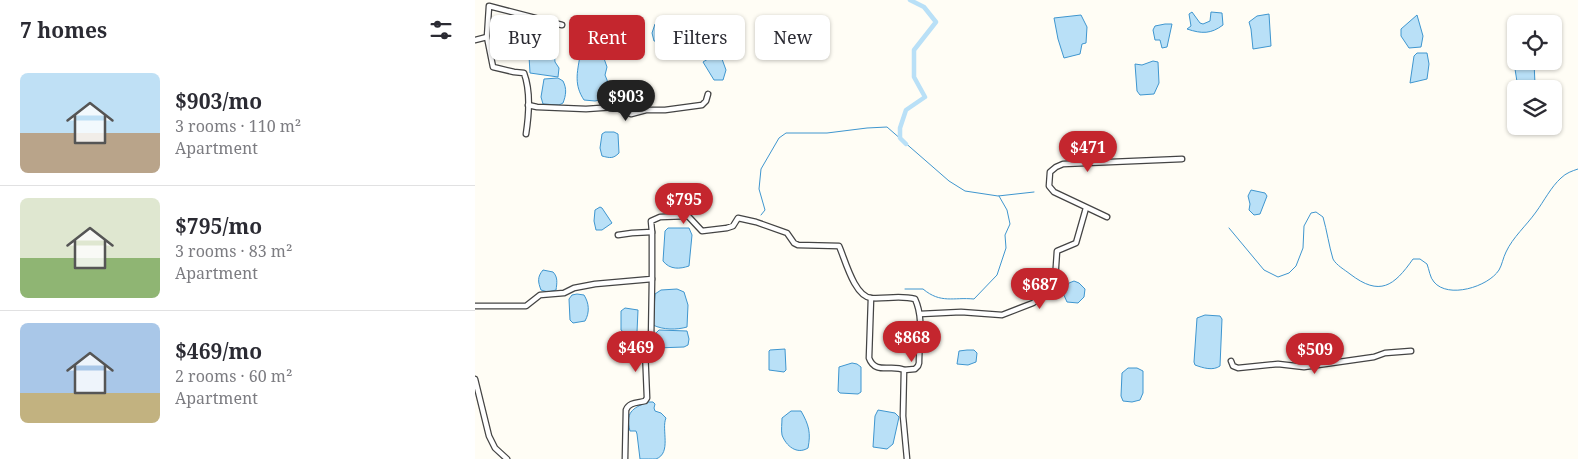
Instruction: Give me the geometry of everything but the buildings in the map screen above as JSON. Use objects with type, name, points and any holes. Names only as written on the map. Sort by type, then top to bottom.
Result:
[{"type":"street","points":[[526,134],[529,114],[527,81],[524,73],[493,67],[487,37],[489,6],[561,24]]},
{"type":"street","points":[[475,40],[487,37]]},
{"type":"street","points":[[528,105],[586,109],[615,107],[631,114],[646,110],[665,110],[702,105],[706,101],[708,94]]},
{"type":"street","points":[[1107,217],[1051,190],[1049,186],[1050,172],[1063,164],[1182,159]]},
{"type":"street","points":[[920,314],[961,312],[1002,315],[1033,303],[1052,288],[1055,282],[1057,251],[1076,243],[1085,208]]},
{"type":"street","points":[[625,459],[628,406],[645,402],[647,398],[645,349],[651,342],[651,221],[660,217],[688,216],[692,218],[697,228],[702,231],[733,226],[738,218],[787,233],[793,243],[798,245],[839,246],[848,274],[864,294],[871,298],[904,296],[915,299],[920,314],[918,366],[915,369],[878,368],[871,364],[869,358],[871,298]]},
{"type":"street","points":[[618,236],[651,232]]},
{"type":"street","points":[[475,306],[526,306],[540,295],[564,293],[574,288],[595,284],[652,279]]},
{"type":"street","points":[[1231,361],[1233,366],[1237,368],[1278,364],[1304,366],[1411,351]]},
{"type":"street","points":[[905,370],[903,416],[907,459]]},
{"type":"street","points":[[475,379],[489,436],[495,448],[507,459]]},
{"type":"water","points":[[1192,12],[1200,23],[1203,24],[1210,21],[1211,12],[1222,13],[1223,25],[1206,32],[1187,29],[1191,26],[1189,14]]},
{"type":"water","points":[[1269,14],[1271,46],[1253,49],[1249,22],[1257,16]]},
{"type":"water","points":[[1081,15],[1087,27],[1086,43],[1082,44],[1080,54],[1064,58],[1054,18]]},
{"type":"water","points":[[1417,15],[1423,36],[1421,47],[1409,48],[1401,36],[1401,29]]},
{"type":"water","points":[[655,24],[655,41],[652,33]]},
{"type":"water","points":[[1172,24],[1167,47],[1162,48],[1160,40],[1155,40],[1153,30],[1155,26]]},
{"type":"water","points":[[1417,53],[1427,53],[1429,64],[1427,79],[1410,83],[1414,56]]},
{"type":"water","points":[[529,60],[555,60],[559,68],[558,77],[530,73]]},
{"type":"water","points":[[579,60],[605,60],[607,67],[605,75],[609,85],[608,98],[595,101],[584,100],[579,89],[577,73]]},
{"type":"water","points":[[706,60],[722,60],[726,70],[723,80],[714,80],[703,62]]},
{"type":"water","points":[[1153,61],[1158,62],[1159,83],[1154,94],[1140,95],[1137,91],[1135,64],[1142,65]]},
{"type":"water","points":[[1515,70],[1534,70],[1535,80],[1517,80]]},
{"type":"water","points":[[558,78],[563,81],[565,87],[563,103],[559,105],[543,104],[541,97],[544,79]]},
{"type":"water","points":[[605,132],[618,134],[619,153],[609,158],[602,156],[600,148],[602,134]]},
{"type":"water","points":[[1251,190],[1265,193],[1267,196],[1260,214],[1254,215],[1249,210],[1248,196]]},
{"type":"water","points":[[600,207],[612,223],[602,230],[596,230],[594,221],[595,210]]},
{"type":"water","points":[[668,228],[689,228],[692,235],[689,266],[675,268],[663,261],[665,231]]},
{"type":"water","points":[[543,270],[555,274],[557,280],[556,290],[548,292],[541,290],[539,280]]},
{"type":"water","points":[[1074,281],[1085,289],[1084,297],[1078,303],[1067,302],[1063,293],[1069,283]]},
{"type":"water","points":[[677,289],[684,292],[688,305],[687,327],[670,329],[653,325],[655,294],[661,290]]},
{"type":"water","points":[[572,295],[584,295],[588,304],[588,311],[585,321],[573,323],[570,320],[569,299]]},
{"type":"water","points":[[625,308],[638,310],[637,332],[629,334],[621,330],[621,311]]},
{"type":"water","points":[[1205,315],[1220,316],[1222,319],[1220,366],[1214,368],[1201,367],[1195,365],[1194,362],[1197,318]]},
{"type":"water","points":[[659,330],[687,331],[688,345],[684,347],[656,348],[653,344],[654,335]]},
{"type":"water","points":[[785,349],[786,370],[784,372],[769,370],[769,351]]},
{"type":"water","points":[[974,350],[977,353],[976,362],[968,365],[957,364],[959,351]]},
{"type":"water","points":[[852,363],[861,367],[861,392],[858,394],[840,393],[838,391],[839,367]]},
{"type":"water","points":[[1128,368],[1137,368],[1143,371],[1143,393],[1140,400],[1132,402],[1123,401],[1121,396],[1122,373]]},
{"type":"water","points":[[648,402],[653,402],[655,404],[655,411],[661,413],[666,418],[665,446],[664,452],[656,459],[640,459],[637,434],[636,431],[630,431],[628,420],[629,415],[634,409]]},
{"type":"water","points":[[878,410],[895,413],[899,417],[893,444],[887,449],[873,447],[875,416]]},
{"type":"water","points":[[791,411],[801,411],[808,425],[809,443],[808,448],[804,450],[796,450],[789,446],[782,435],[782,418]]},
{"type":"waterway","points":[[906,144],[900,138],[900,128],[906,110],[925,97],[914,77],[914,50],[936,22],[924,7],[910,0]]},
{"type":"waterway","points":[[761,215],[765,210],[759,189],[761,169],[779,138],[786,133],[827,133],[887,127],[949,181],[965,191],[998,196],[1034,192]]},
{"type":"waterway","points":[[1229,228],[1264,270],[1278,277],[1289,273],[1296,266],[1303,248],[1304,226],[1311,213],[1316,212],[1323,217],[1334,261],[1361,281],[1370,285],[1386,285],[1393,282],[1413,259],[1420,259],[1427,264],[1434,282],[1440,287],[1449,290],[1468,289],[1494,276],[1499,270],[1512,241],[1554,186],[1565,175],[1578,169]]},
{"type":"waterway","points":[[905,289],[923,289],[936,297],[947,299],[974,299],[997,275],[1006,248],[1005,235],[1010,224],[1007,210],[999,196]]}]
